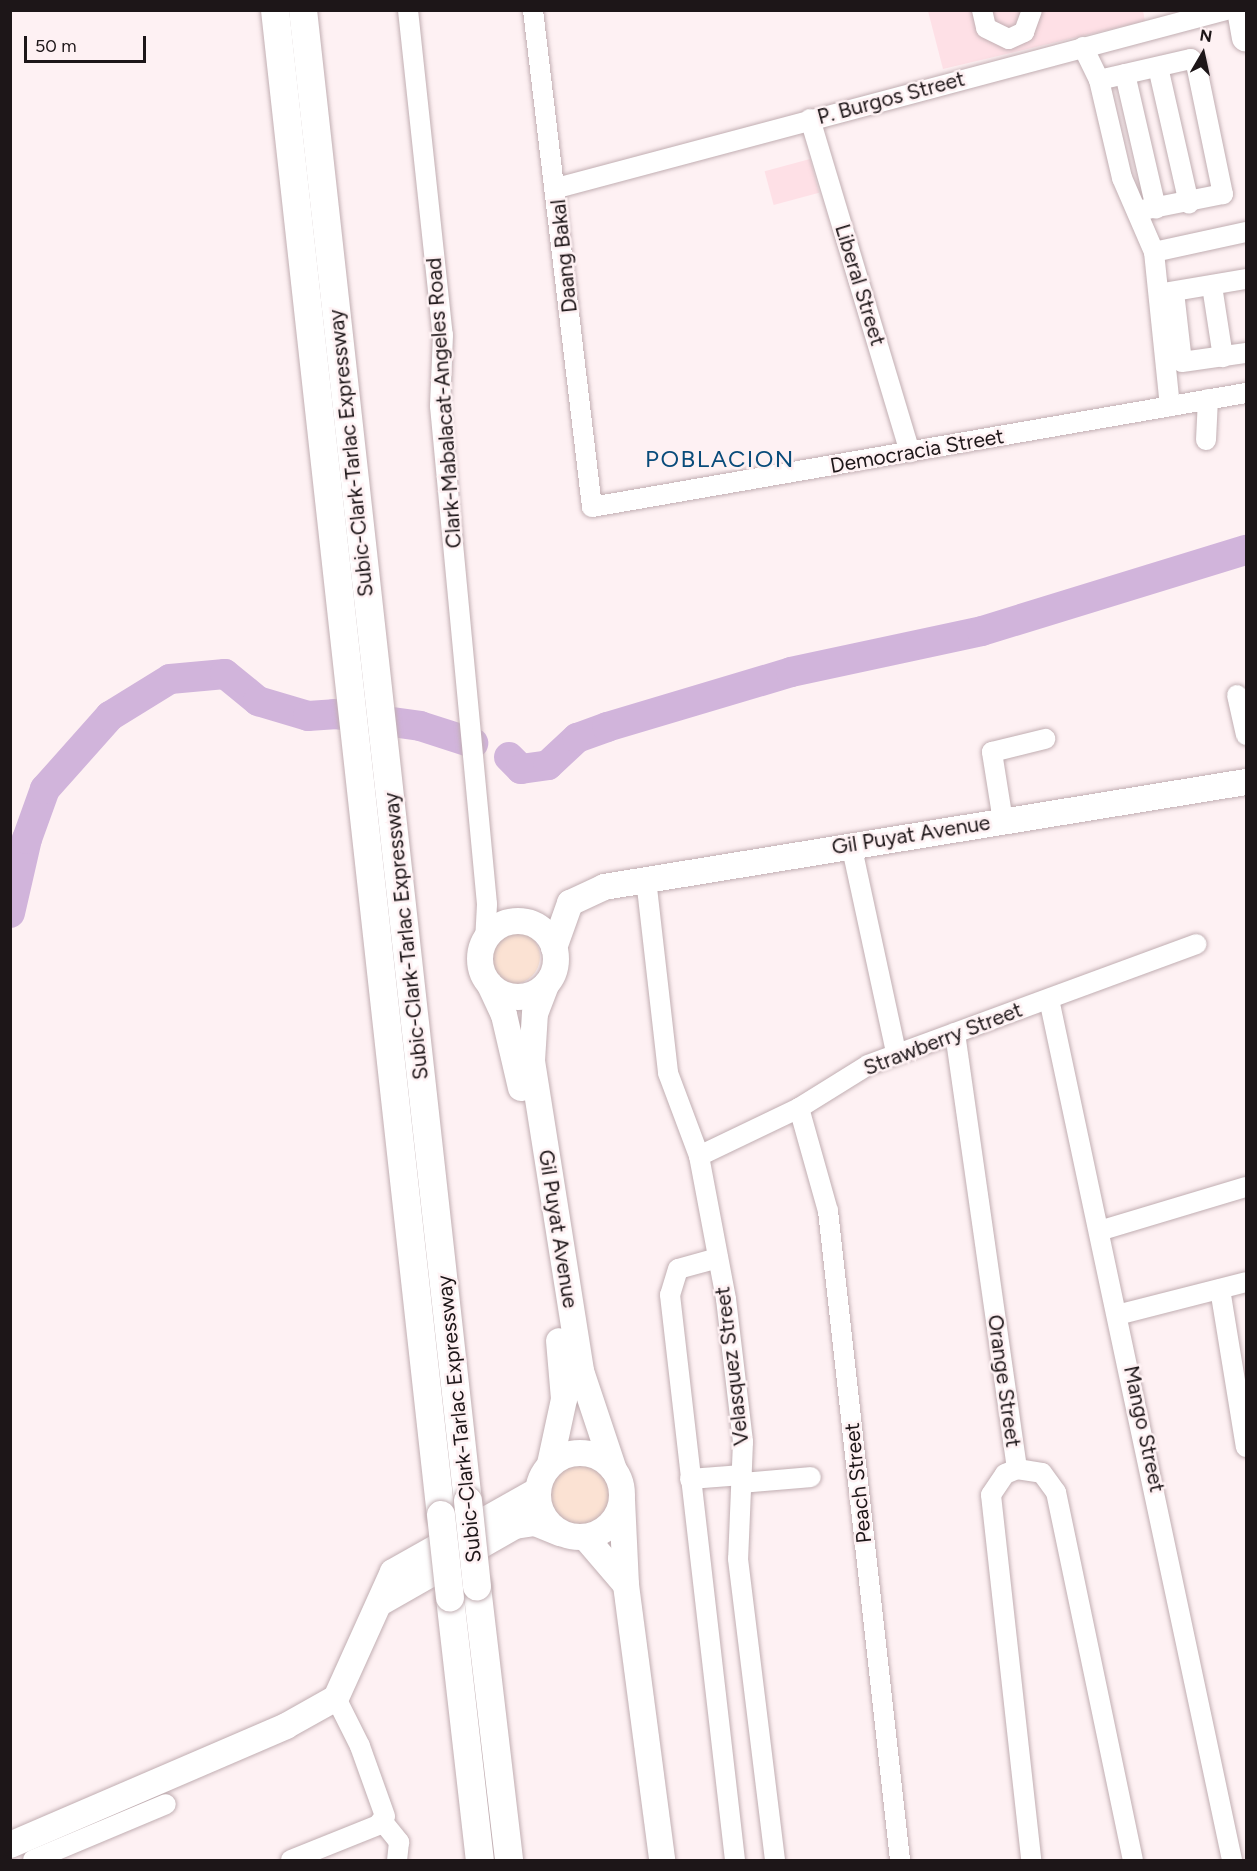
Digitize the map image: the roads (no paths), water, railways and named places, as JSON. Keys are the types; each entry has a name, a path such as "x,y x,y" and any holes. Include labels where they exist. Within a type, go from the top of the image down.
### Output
{"highway":[{"name":"Subic-Clark-Tarlac Expressway","path":"275,10 358,641 406,934 509,1860"},
{"name":"Subic-Clark-Tarlac Expressway","path":"303,10 358,641 378,938 480,1860"},
{"path":"1241,10 1246,38"}],"main road":[{"name":"Gil Puyat Avenue","path":"499,929 578,898 646,879 851,844 1246,782"},
{"path":"554,948 534,925 499,929 480,963 490,985 518,997 546,985 556,964 554,948 560,921 578,898"},
{"name":"Gil Puyat Avenue","path":"490,985 515,1056 563,1372 564,1399 550,1464"},
{"name":"Gil Puyat Avenue","path":"546,985 535,1013 532,1061 581,1371 614,1470"},
{"path":"626,1585 573,1535 540,1511 537,1491 550,1464 578,1453 598,1457 614,1470 622,1500 626,1585 662,1860"},
{"path":"10,1845 286,1726 336,1698 393,1572 537,1491"},
{"path":"380,1603 515,1526 535,1524 573,1535 610,1525 622,1500"}],"street":[{"name":"Clark-Mabalacat-Angeles Road","path":"408,10 443,335 440,406 487,897 499,929"},
{"name":"Daang Bakal","path":"533,10 557,188 589,502"},
{"path":"982,10 993,34 1017,37 1029,26 1032,10"},
{"name":"P. Burgos Street","path":"557,188 1226,10"},
{"path":"1017,37 1019,64"},
{"path":"1083,47 1099,80 1122,178 1147,209"},
{"path":"1099,80 1191,59 1198,71 1223,194 1189,204 1147,209"},
{"path":"1158,67 1189,204"},
{"path":"1125,74 1155,252 1167,293 1182,362 1246,353"},
{"name":"Liberal Street","path":"810,119 910,452"},
{"path":"1155,252 1246,232 1246,237"},
{"path":"1167,293 1246,279"},
{"path":"1212,286 1223,357"},
{"path":"1167,293 1170,406"},
{"name":"Democracia Street","path":"589,502 598,508 1246,393"},
{"path":"1206,440 1208,399"},
{"path":"1237,695 1246,735"},
{"path":"1003,821 992,752 1045,739"},
{"path":"851,844 896,1053"},
{"name":"Velasquez Street","path":"646,879 668,1073 699,1156 718,1258 743,1442 738,1559 775,1860"},
{"name":"Strawberry Street","path":"699,1156 799,1108 896,1053 1196,945"},
{"name":"Mango Street","path":"1049,999 1232,1860"},
{"name":"Orange Street","path":"955,1033 969,1162 1017,1469 1005,1474 991,1495 1031,1860"},
{"name":"Peach Street","path":"799,1108 828,1211 900,1860"},
{"path":"1099,1231 1246,1187"},
{"path":"718,1258 678,1269 670,1282 690,1479 735,1860"},
{"path":"1117,1315 1246,1282"},
{"path":"1220,1289 1246,1447"},
{"path":"1017,1469 1042,1473 1056,1492 1133,1860"},
{"path":"690,1479 811,1477"},
{"path":"336,1698 372,1775 383,1822 399,1842 397,1860"},
{"path":"33,1860 166,1804"},
{"path":"291,1860 383,1822"}],"waterway":[{"path":"509,757 521,769 548,765 577,738 607,727 791,672 982,631 1246,550"},
{"path":"10,913 27,839 45,789 110,716 170,679 225,674 258,701 308,716 334,714 420,726 473,743"}],"district":[{"name":"POBLACION","path":"720,459"}]}
